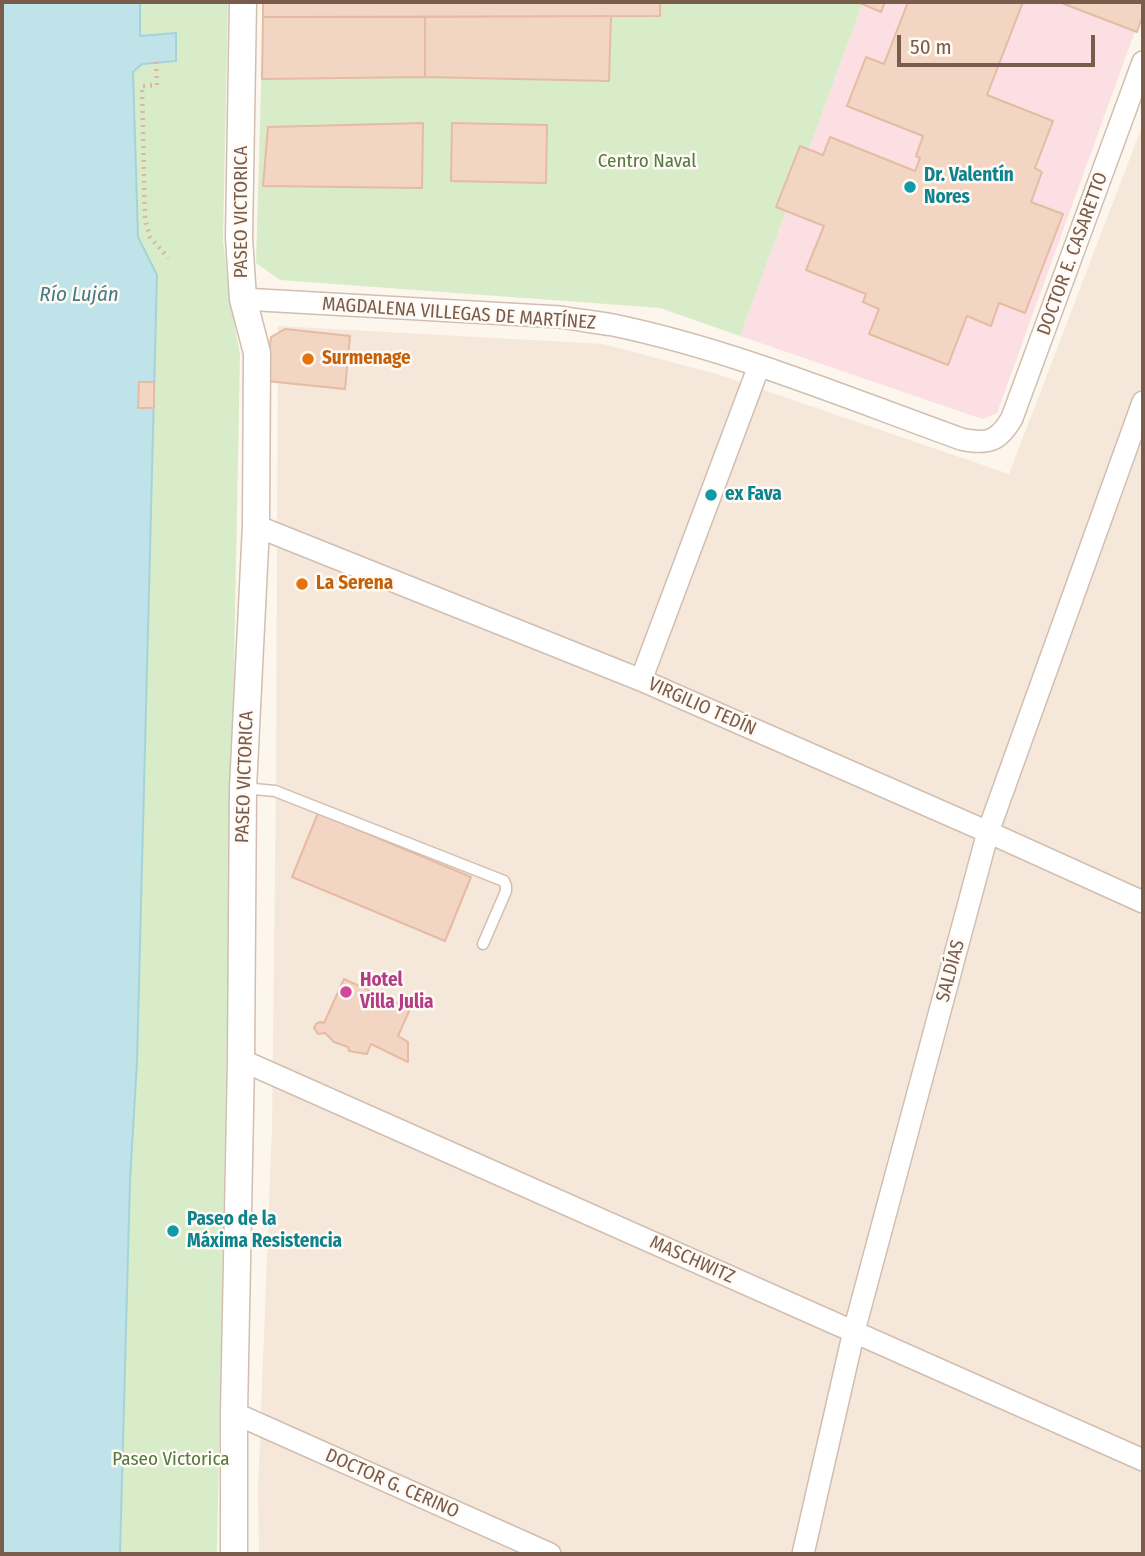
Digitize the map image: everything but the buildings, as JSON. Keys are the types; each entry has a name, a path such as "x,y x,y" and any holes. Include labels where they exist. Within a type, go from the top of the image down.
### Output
{"street":[{"name":"PASEO VICTORICA","path":"234,1554 243,788 256,526 257,353 243,299 239,238 243,2"},
{"name":"DOCTOR E. CASARETTO","path":"992,440 1005,431 1012,418 1143,62"},
{"name":"MAGDALENA VILLEGAS DE MARTÍNEZ","path":"243,299 560,317 612,325 759,366 961,439 978,443 992,440"},
{"path":"641,680 759,366"},
{"name":"SALDÍAS","path":"803,1554 854,1331 988,832 1143,402"},
{"name":"VIRGILIO TEDÍN","path":"256,526 641,680 1143,902"},
{"name":"MASCHWITZ","path":"241,1060 1143,1460"},
{"name":"DOCTOR G. CERINO","path":"234,1413 550,1554"}],"lane":[{"path":"243,788 275,791 504,881 506,891 483,944"}],"path":[{"path":"156,62 157,85 142,86 145,220 150,237 168,258"}],"shaded area":[{"path":"863,2 1143,2 1143,9 997,413 982,419 740,336"},
{"path":"1143,124 1143,1554 259,1554 258,1490 272,1127 278,326 603,344 717,374 1009,474"}],"green space":[{"name":"Paseo Victorica","path":"140,2 228,2 223,239 240,355 217,1554 120,1554 130,1181 137,1062 157,276 138,237 133,72 141,64 176,61 175,33 140,36"},
{"name":"Centro Naval","path":"660,2 863,2 740,336 660,308 280,280 256,263 263,17 660,16"}],"water":[{"name":"Río Luján","path":"2,2 140,2 140,36 176,33 176,61 142,64 133,72 138,237 157,275 137,1062 130,1181 120,1554 2,1554"}],"place":[{"name":"Dr. Valentín Nores","path":"910,187"},
{"name":"Surmenage","path":"308,359"},
{"name":"ex Fava","path":"711,495"},
{"name":"La Serena","path":"302,584"},
{"name":"Hotel Villa Julia","path":"346,992"},
{"name":"Paseo de la Máxima Resistencia","path":"173,1231"}]}
